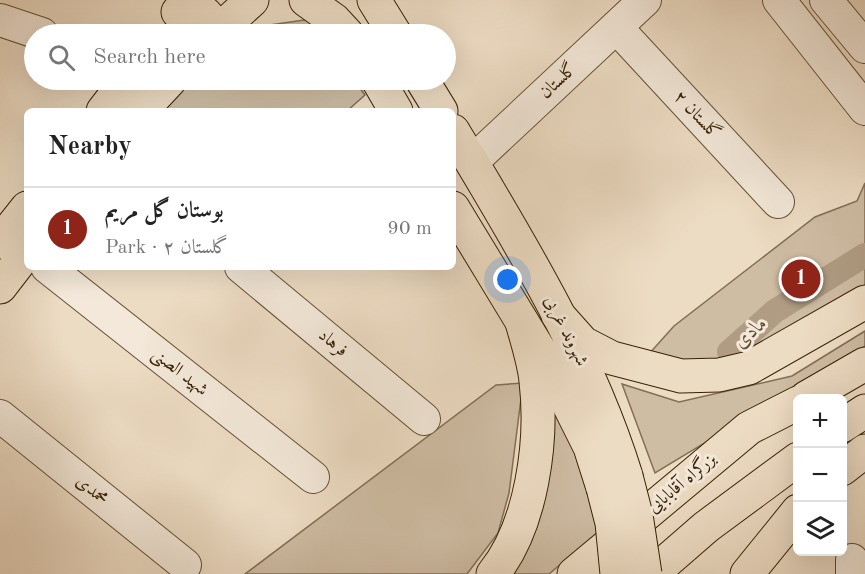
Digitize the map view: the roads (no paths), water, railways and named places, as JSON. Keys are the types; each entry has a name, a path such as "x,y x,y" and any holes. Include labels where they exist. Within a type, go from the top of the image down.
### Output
{"main road":[{"path":"226,24 252,0"},
{"path":"374,0 388,24"},
{"path":"314,3 338,24"},
{"path":"175,15 187,8 196,8 204,12 211,24"},
{"path":"105,108 119,90"},
{"path":"144,108 161,90"},
{"path":"384,90 394,108"},
{"path":"428,90 439,108"},
{"name":"شهروند غربی","path":"456,136 558,315 597,394 613,435 614,482"},
{"name":"شهروند غربی","path":"456,212 552,371 590,447 614,482"},
{"path":"0,287 7,243 24,213"},
{"path":"558,315 583,343 612,358 681,376 719,375 749,368 865,302"},
{"path":"493,574 508,549 529,498 539,426 536,379 522,322"},
{"path":"814,394 865,363"},
{"name":"بزرگراه آقابابایی","path":"574,574 749,428 793,406"},
{"path":"847,423 865,411"},
{"path":"847,466 865,451"},
{"path":"652,574 706,527 793,463"},
{"path":"614,482 612,523 617,574"},
{"path":"614,482 636,515 645,574"},
{"path":"747,574 793,517"}],"street":[{"name":"گلستان","path":"472,162 645,0"},
{"path":"779,0 865,109"},
{"path":"826,0 865,47"},
{"path":"0,20 24,28"},
{"name":"گلستان ۲","path":"616,27 778,202"},
{"name":"شهید الصنی","path":"51,270 313,477"},
{"name":"فرهاد","path":"245,270 424,419"},
{"name":"محمدی","path":"0,416 185,565"}],"waterway":[{"name":"مادی","path":"729,352 775,311 865,255"}],"place":[{"name":"بوستان گل مریم","path":"801,279"}]}
